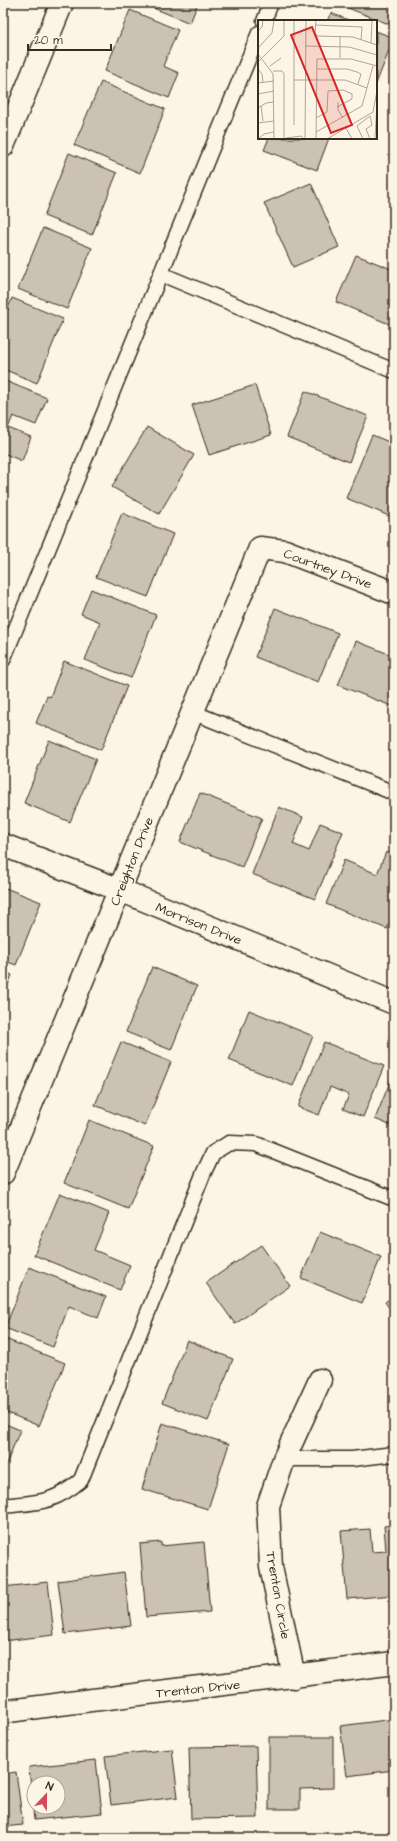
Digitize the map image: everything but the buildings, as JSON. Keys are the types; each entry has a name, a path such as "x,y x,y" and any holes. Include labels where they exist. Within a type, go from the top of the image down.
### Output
{"street":[{"path":"3,146 62,3"},
{"name":"Courtney Drive","path":"260,548 285,551 394,593"},
{"name":"Creighton Drive","path":"3,1173 260,548"},
{"name":"Morrison Drive","path":"3,845 120,890 394,1003"},
{"name":"Trenton Circle","path":"294,1677 272,1567 268,1506 284,1459 320,1380"},
{"name":"Trenton Drive","path":"3,1712 77,1701 294,1677 394,1663"}],"lane":[{"path":"264,20 271,3"},
{"path":"3,660 258,35"},
{"path":"161,274 394,371"},
{"path":"192,712 394,793"},
{"path":"3,1506 49,1501 68,1491 81,1480 213,1153 229,1143 256,1144 394,1199"},
{"path":"284,1459 352,1459 394,1454"}]}
